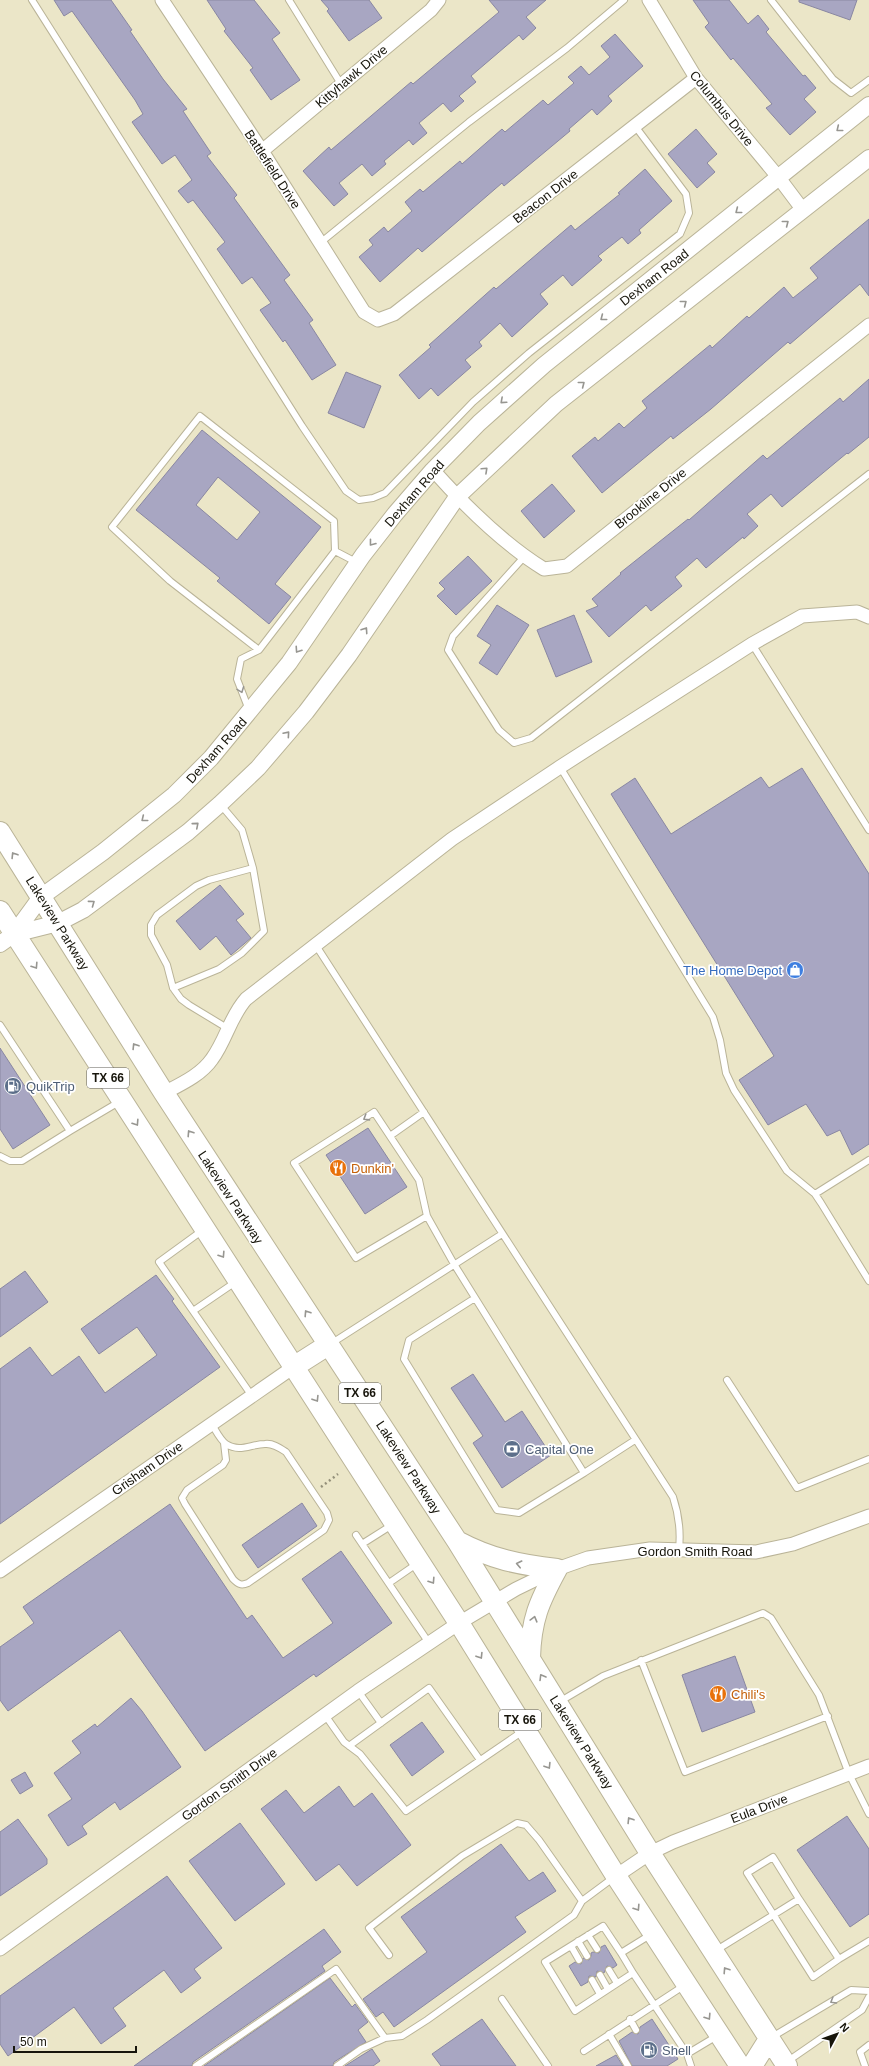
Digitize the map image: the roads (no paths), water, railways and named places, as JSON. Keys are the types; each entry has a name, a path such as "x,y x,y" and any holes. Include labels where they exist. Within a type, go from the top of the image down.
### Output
{"main road":[{"name":"Lakeview Parkway","path":"0,832 164,1093 496,1601 650,1853 769,2038 783,2065"},
{"name":"TX 66","path":"0,911 7,939 122,1100 459,1622 616,1876 740,2066"},
{"path":"295,1366 328,1345"},
{"path":"457,1541 479,1553 497,1559 526,1566 557,1569 541,1597 534,1618 531,1632 530,1658"},
{"path":"752,2066 769,2038"}],"street":[{"name":"Battlefield Drive","path":"162,0 262,150 364,312 378,320 394,314"},
{"name":"Columbus Drive","path":"649,0 696,78 779,178 803,210"},
{"name":"Kittyhawk Drive","path":"262,150 342,84 431,3"},
{"name":"Beacon Drive","path":"394,314 696,78"},
{"name":"Dexham Road","path":"7,939 40,896 103,852 174,795 211,758 250,713 289,663 358,562 395,514 433,470 479,423 544,365 869,105"},
{"path":"7,939 58,923 83,910 188,832 220,804 258,768 306,712 349,655 457,497 556,404 869,158"},
{"name":"Brookline Drive","path":"433,470 457,497 524,557 544,569 567,566 869,324"},
{"path":"164,1093 196,1075 212,1060 238,1008 246,999 452,839 560,767 752,644 802,616 857,612 869,617"},
{"name":"Grisham Drive","path":"0,1571 295,1366"},
{"name":"Gordon Smith Road","path":"459,1622 557,1569 588,1558 650,1549 756,1552 793,1544 869,1516"},
{"name":"Gordon Smith Drive","path":"0,1949 358,1691 459,1622"},
{"name":"Eula Drive","path":"616,1876 650,1853 673,1842 869,1766"}],"lane":[{"path":"32,0 302,426 346,491 359,500 372,498 384,493 473,402 523,358 680,234 689,214 686,194 635,126"},
{"path":"289,0 342,84"},
{"path":"320,243 469,122 567,48 624,0"},
{"path":"771,0 833,79 851,92 869,80"},
{"path":"250,713 237,679 241,659 259,650 335,551 334,522 200,416 112,527 170,581 259,650"},
{"path":"524,557 453,636 448,650 499,730 514,743 531,738 869,474"},
{"path":"335,551 358,562"},
{"path":"752,644 869,830"},
{"path":"560,767 713,1017 720,1040 726,1074 734,1090 787,1171 815,1194 869,1281"},
{"path":"173,988 219,969 242,953 264,931 253,868 242,830 220,804"},
{"path":"227,1028 181,999 173,988 167,965 151,935 151,925 157,915 196,886 209,880 253,868"},
{"path":"315,944 673,1497 681,1534 679,1549"},
{"path":"0,1025 70,1131"},
{"path":"0,1156 10,1161 22,1161 122,1100"},
{"path":"427,1216 356,1258 294,1163 374,1112 419,1180 427,1216 454,1264 584,1473"},
{"path":"390,1136 424,1112"},
{"path":"815,1194 869,1160"},
{"path":"204,1229 160,1262 252,1396"},
{"path":"328,1345 502,1234"},
{"path":"193,1311 238,1280"},
{"path":"475,1298 409,1340 404,1359 498,1510 519,1513 636,1440"},
{"path":"727,1380 797,1488 869,1459"},
{"path":"211,1423 224,1443 226,1460 223,1465 187,1490 182,1498 238,1583 243,1585 248,1583 327,1525 327,1514 286,1452 276,1445 266,1444 244,1449 234,1448 224,1443"},
{"path":"362,1544 395,1523"},
{"path":"356,1535 429,1642"},
{"path":"389,1583 420,1562"},
{"path":"558,1703 603,1676 762,1613 771,1618 819,1694 849,1774 869,1814"},
{"path":"641,1660 685,1772 828,1716"},
{"path":"349,1746 429,1688 480,1760"},
{"path":"358,1691 382,1723"},
{"path":"326,1715 344,1742 360,1754 406,1811 526,1729"},
{"path":"389,1955 369,1928 462,1856 517,1823 526,1825 539,1840 582,1901"},
{"path":"839,1959 772,1857 748,1873 813,1977 869,1941"},
{"path":"337,2066 361,2049 385,2038 402,2036 427,2020 574,1915 582,1901 616,1876"},
{"path":"714,1951 799,1899"},
{"path":"633,1973 575,2011 545,1962 602,1926 687,2054 691,2066"},
{"path":"621,1953 653,1933"},
{"path":"588,1934 597,1949"},
{"path":"578,1941 587,1956"},
{"path":"571,1946 579,1960"},
{"path":"196,2066 336,1969 385,2038"},
{"path":"609,1970 617,1983"},
{"path":"600,1975 608,1989"},
{"path":"592,1980 600,1994"},
{"path":"584,2050 686,1984"},
{"path":"769,2038 851,1990 869,1991"},
{"path":"783,2065 862,2010 869,1997"},
{"path":"502,1999 548,2066"},
{"path":"630,2020 636,2030"},
{"path":"609,2034 628,2066"},
{"path":"687,2054 719,2034"},
{"path":"865,2066 860,2052 869,2045"}],"place":[{"name":"The Home Depot","path":"795,970"},
{"name":"QuikTrip","path":"13,1086"},
{"name":"Dunkin'","path":"338,1168"},
{"name":"Capital One","path":"512,1449"},
{"name":"Chili's","path":"718,1694"},
{"name":"Shell","path":"649,2050"}]}
